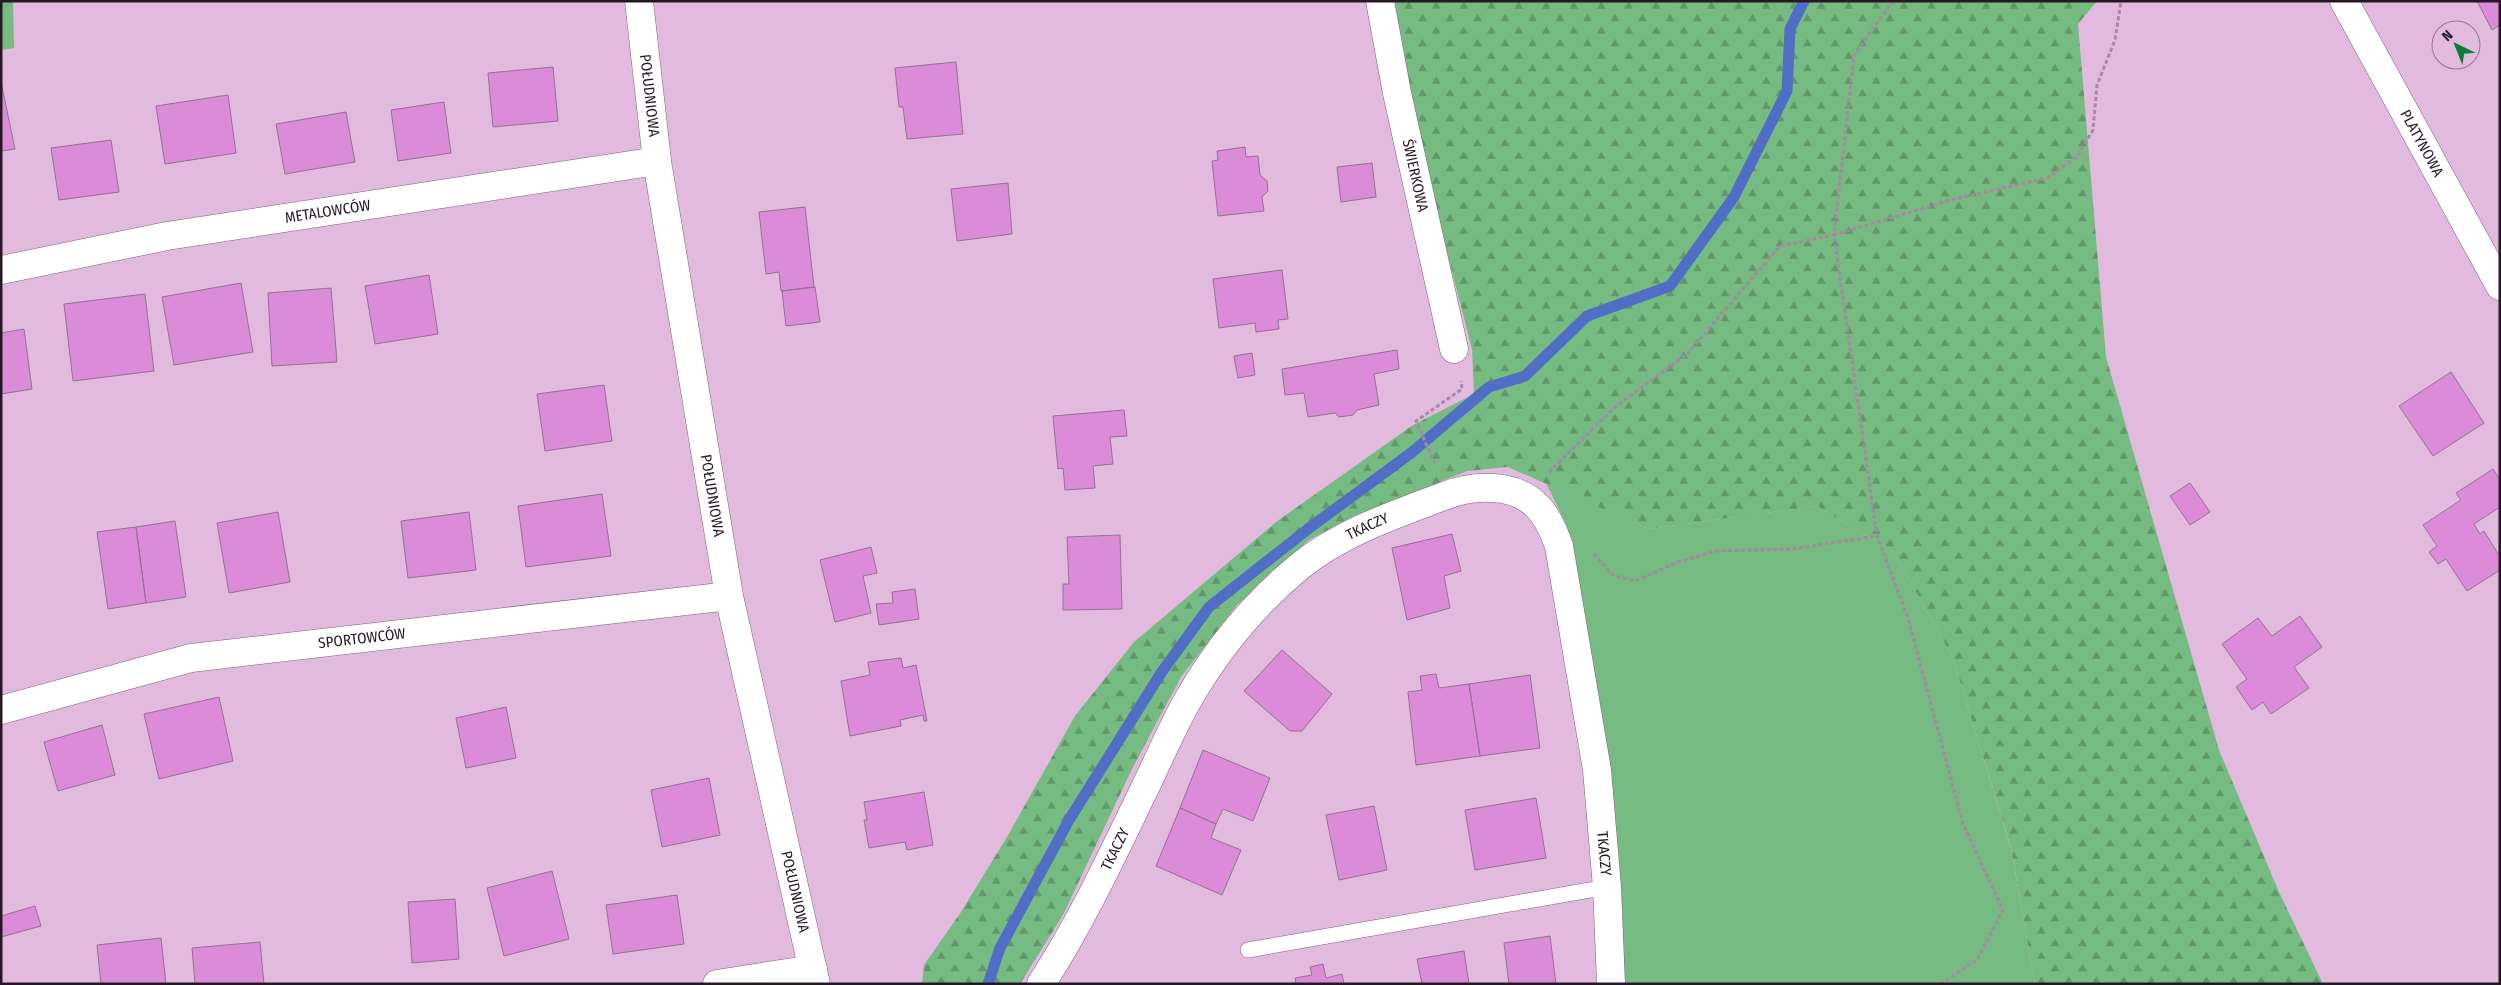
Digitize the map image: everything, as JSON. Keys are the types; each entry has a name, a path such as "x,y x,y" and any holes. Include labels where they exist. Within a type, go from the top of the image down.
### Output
{"street":[{"name":"POŁUDNIOWA","path":"639,1 657,161 729,596 814,976"},
{"name":"ŚWIERKOWA","path":"1380,1 1396,93 1454,349"},
{"name":"PLATYNOWA","path":"2344,1 2500,286"},
{"name":"METALOWCÓW","path":"1,270 167,236 657,161"},
{"name":"TKACZY","path":"1041,984 1106,870 1188,699 1244,619 1301,565 1365,526 1455,492 1478,487 1525,495 1539,507 1551,525 1559,546 1598,770 1607,887 1610,984"},
{"name":"SPORTOWCÓW","path":"1,710 191,658 729,596"},
{"path":"717,984 814,976"}],"lane":[{"name":"TKACZY","path":"1248,950 1607,887"}],"path":[{"path":"1893,1 1854,55 1834,235 1877,536 1908,618 1963,824 2003,910 1978,960 1940,984"},
{"path":"1525,495 1616,407 1687,354 1780,246 1834,235 1947,201 2047,178 2077,157 2093,130 2097,85 2115,40 2121,1"},
{"path":"1430,449 1416,421 1462,389 1454,349"},
{"path":"1551,525 1583,541 1613,575 1635,581 1678,562 1716,551 1792,549 1877,536"}],"green space":[{"path":"1,1 13,1 14,48 1,50"},
{"path":"1394,1 2097,1 2078,24 2106,357 2219,750 2279,892 2323,984 2035,984 2011,848 1953,658 1893,551 1817,506 1649,529 1508,467 1467,471 1349,519 1309,540 1237,605 1181,677 1132,769 1063,915 1020,984 922,984 924,965 961,912 1007,837 1075,716 1134,642 1276,522 1413,425 1474,394 1472,349 1425,166"},
{"path":"1546,483 1649,529 1817,506 1893,551 1953,658 2011,849 2035,984 1625,984 1619,878 1578,575 1567,526"}],"building":[{"path":"2477,1 2500,1 2500,25 2492,30"},
{"path":"956,62 963,134 907,139 903,107 899,107 895,68"},
{"path":"553,67 558,121 493,127 488,73"},
{"path":"1,82 15,149 1,151"},
{"path":"228,95 236,153 165,164 156,106"},
{"path":"444,102 451,153 398,161 391,110"},
{"path":"346,112 355,162 285,174 276,124"},
{"path":"111,140 119,192 59,200 51,148"},
{"path":"1245,147 1246,157 1258,156 1260,175 1267,181 1268,191 1262,197 1264,211 1218,216 1212,161 1218,160 1217,151"},
{"path":"1372,163 1376,197 1341,202 1337,167"},
{"path":"1008,183 1012,234 957,241 951,189"},
{"path":"805,207 814,287 781,291 779,272 766,274 759,212"},
{"path":"1282,270 1288,319 1278,320 1279,329 1256,332 1255,323 1219,328 1213,279"},
{"path":"429,275 438,334 375,344 365,286"},
{"path":"241,283 253,352 174,365 162,297"},
{"path":"815,287 820,322 786,326 782,291"},
{"path":"331,288 337,362 272,366 268,293"},
{"path":"145,294 154,371 73,381 64,304"},
{"path":"24,329 32,389 1,394 1,333"},
{"path":"1397,350 1399,369 1374,374 1379,405 1357,410 1353,415 1339,417 1335,413 1308,417 1304,393 1285,395 1282,369"},
{"path":"1252,353 1255,375 1238,378 1234,356"},
{"path":"2451,372 2484,423 2433,456 2399,406"},
{"path":"604,385 612,441 545,451 537,394"},
{"path":"1124,410 1127,436 1110,437 1113,464 1093,466 1095,488 1065,490 1063,468 1058,469 1053,416"},
{"path":"2493,469 2500,480 2500,507 2474,524 2480,534 2484,531 2500,557 2500,570 2467,591 2446,559 2438,564 2429,552 2437,546 2423,525 2461,500 2456,493"},
{"path":"2190,483 2210,512 2190,525 2170,496"},
{"path":"602,494 611,556 526,567 518,506"},
{"path":"278,512 290,582 229,593 217,523"},
{"path":"469,512 476,570 408,578 401,521"},
{"path":"175,521 186,597 146,603 136,527"},
{"path":"136,527 146,603 108,609 97,532"},
{"path":"1452,534 1461,571 1444,576 1450,608 1407,620 1392,548"},
{"path":"1120,535 1122,609 1063,610 1063,584 1069,584 1067,537"},
{"path":"871,547 877,573 863,576 871,613 835,622 820,560"},
{"path":"915,589 919,619 879,625 876,604 893,603 892,592"},
{"path":"2300,616 2322,647 2294,667 2309,688 2271,714 2263,702 2252,710 2236,687 2247,679 2222,644 2258,618 2272,636"},
{"path":"1282,650 1332,694 1302,731 1290,731 1244,691"},
{"path":"901,658 903,668 916,665 927,721 924,721 923,715 900,720 901,726 850,736 841,681 870,675 868,662"},
{"path":"1436,674 1439,688 1469,684 1480,756 1416,765 1408,692 1422,690 1420,676"},
{"path":"1530,675 1540,748 1480,756 1469,684"},
{"path":"219,697 233,761 159,779 144,714"},
{"path":"506,707 516,758 466,768 456,718"},
{"path":"102,725 115,775 58,791 44,742"},
{"path":"1203,750 1270,778 1253,821 1223,809 1216,824 1180,808"},
{"path":"709,778 720,835 662,847 651,790"},
{"path":"924,792 933,845 907,850 905,842 869,848 864,820 867,820 864,802"},
{"path":"1536,798 1546,858 1475,870 1465,810"},
{"path":"1374,806 1387,870 1339,880 1326,815"},
{"path":"1180,808 1216,824 1211,838 1241,850 1222,895 1156,866"},
{"path":"552,871 569,939 504,956 487,888"},
{"path":"677,895 684,944 613,954 606,905"},
{"path":"455,899 459,959 412,963 408,902"},
{"path":"35,906 41,926 1,937 1,916"},
{"path":"1550,936 1556,984 1509,984 1504,943"},
{"path":"161,938 166,984 101,984 97,945"},
{"path":"260,942 264,984 195,984 192,948"},
{"path":"1464,951 1469,984 1422,984 1417,959"},
{"path":"1323,964 1326,978 1342,974 1344,984 1289,984 1296,983 1295,978 1312,975 1310,967"}],"waterway":[{"path":"988,984 1000,948 1069,820 1161,673 1209,607 1308,529 1411,453 1489,387 1525,376 1587,316 1670,286 1734,197 1787,91 1790,29 1804,1"}]}
